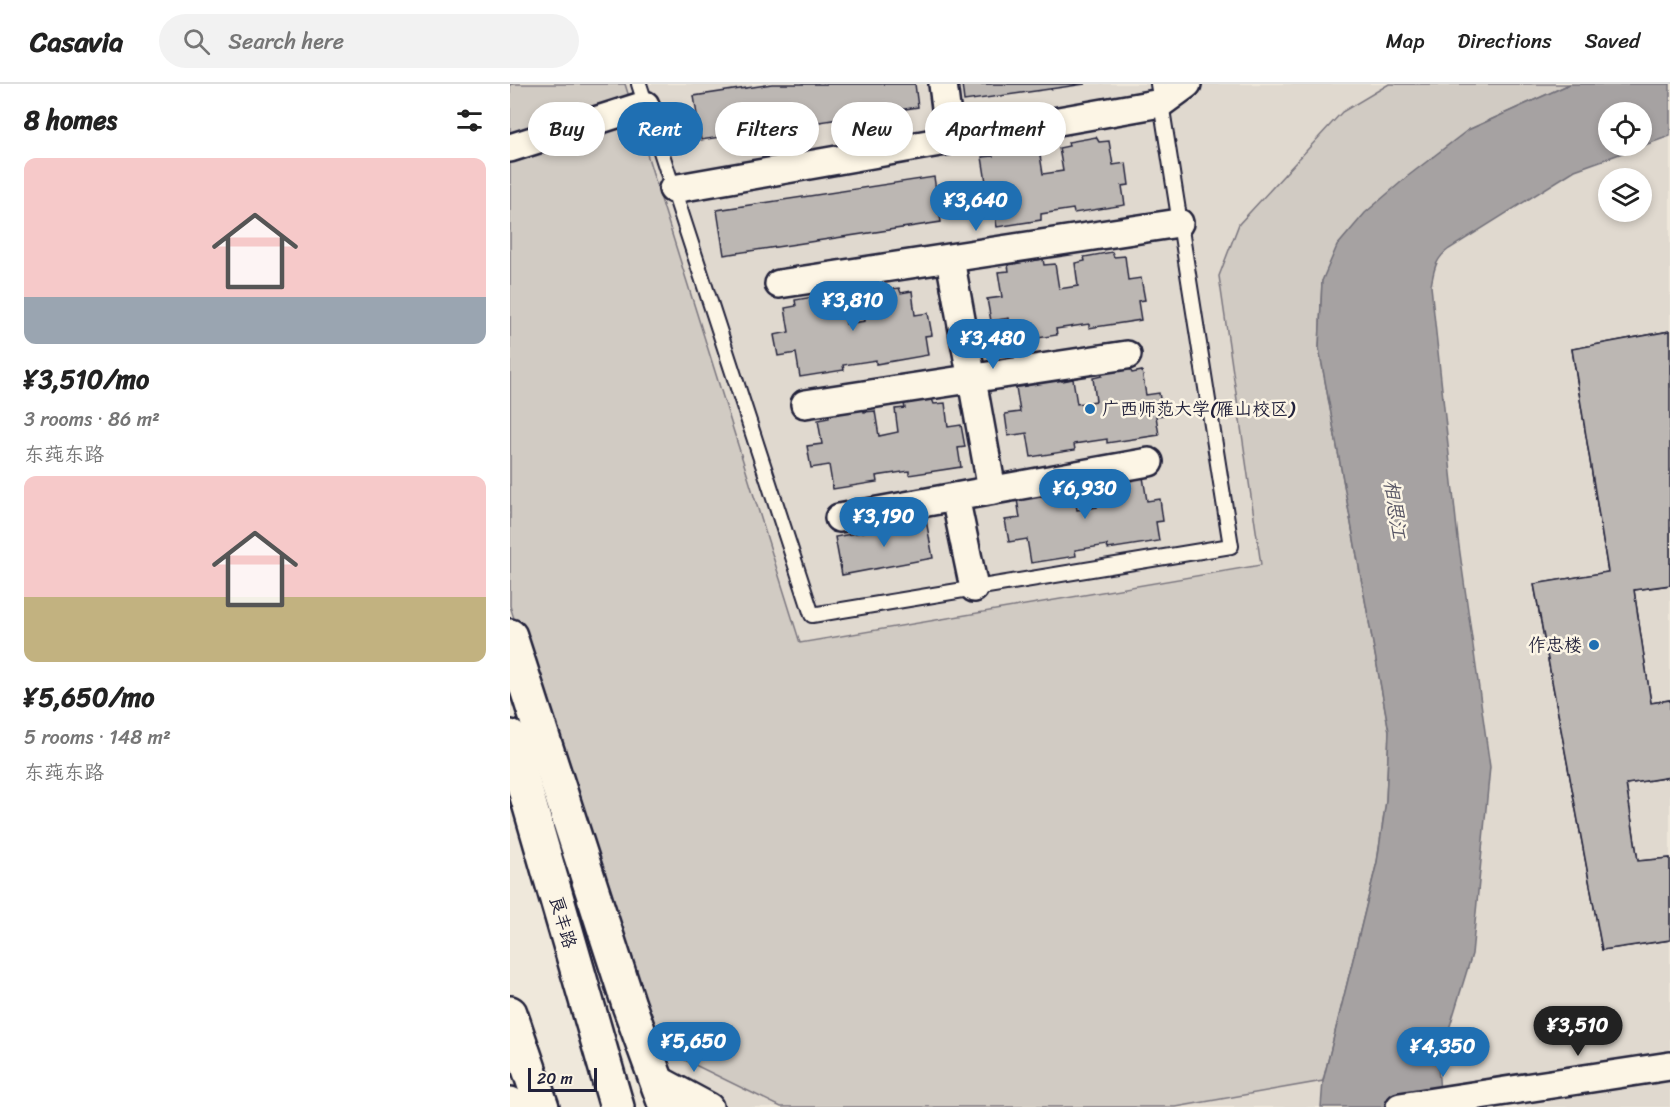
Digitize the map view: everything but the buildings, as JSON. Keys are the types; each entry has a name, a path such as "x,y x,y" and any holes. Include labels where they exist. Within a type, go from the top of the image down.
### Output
{"main road":[{"path":"510,636 629,1005 661,1093"},
{"name":"良丰路","path":"510,737 617,1107"},
{"path":"510,1013 542,1107"}],"street":[{"path":"943,84 945,102"},
{"path":"1066,115 1160,94 1188,84"},
{"path":"510,148 642,94"},
{"path":"673,189 925,144"},
{"path":"779,284 1179,224"},
{"path":"950,258 992,490"},
{"path":"805,404 1127,355"},
{"path":"839,518 1149,462"},
{"path":"955,496 974,588"},
{"path":"1400,1107 1670,1066"},
{"path":"661,1093 709,1107"}],"lane":[{"path":"642,94 812,615 1231,546 1160,94"}],"shaded area":[{"name":"广西师范大学(雁山校区)","path":"510,84 1670,84 1670,1107 668,1107 510,606"},
{"path":"510,84 625,84 631,102 617,102 617,156 648,156 800,643 1261,565 1219,276 1239,224 1342,112 1389,84 1570,84 1468,130 1322,281 1319,348 1389,731 1386,801 1377,862 1323,1081 1176,1107 781,1107 646,1041 510,606"}],"water":[{"name":"相思江","path":"1570,84 1670,84 1670,136 1652,142 1652,102 1598,102 1598,156 1614,156 1575,170 1449,249 1436,265 1431,286 1458,539 1490,767 1472,954 1438,1065 1441,1107 1321,1107 1323,1081 1377,862 1386,801 1389,731 1319,348 1322,281 1337,246 1365,213 1408,176 1468,130"}],"place":[{"name":"广西师范大学(雁山校区)","path":"1090,409"},
{"name":"作忠楼","path":"1594,645"}]}
